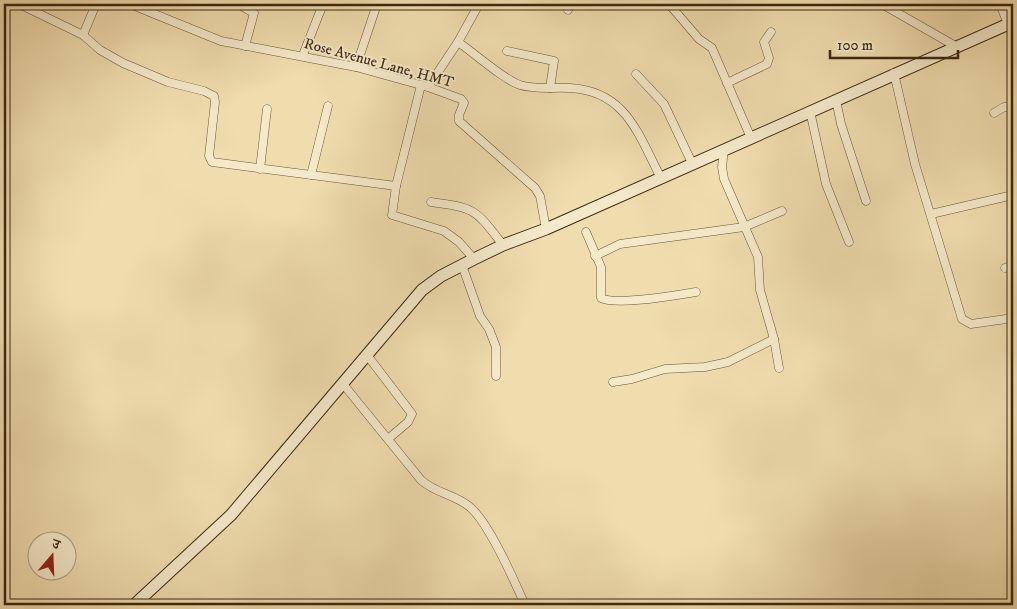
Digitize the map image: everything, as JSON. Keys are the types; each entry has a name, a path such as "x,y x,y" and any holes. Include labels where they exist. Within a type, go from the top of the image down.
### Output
{"street":[{"path":"20,4 83,35 105,53 123,63 168,82 211,94 215,102 210,161 396,186"},
{"path":"83,35 96,4"},
{"name":"Rose Avenue Lane, HMT","path":"130,4 212,38 356,67 424,86 463,101 458,115 459,121 535,188 540,196 546,229"},
{"path":"238,4 254,13 245,46"},
{"path":"303,55 323,4"},
{"path":"356,67 377,4"},
{"path":"474,259 459,242 444,231 393,216 392,212 396,186 424,86 458,42 479,4"},
{"path":"669,4 699,39 712,48 751,138"},
{"path":"885,4 957,47"},
{"path":"135,605 231,515 422,290 431,282 504,245 546,229 894,73 1011,24 1000,4"},
{"path":"1004,13 1008,4"},
{"path":"727,83 767,64 769,58 764,42 771,32"},
{"path":"458,42 513,82 525,86 588,90 604,96 620,106 631,120 661,178"},
{"path":"507,50 554,61 550,88"},
{"path":"894,73 908,138 962,319 971,324 1013,318"},
{"path":"636,74 664,104 692,163"},
{"path":"836,100 843,132 866,201"},
{"path":"311,175 328,106"},
{"path":"994,113 1004,107 1013,107"},
{"path":"260,169 267,109"},
{"path":"810,111 826,184 849,242"},
{"path":"724,150 722,167 724,180 758,257 763,303 774,339 779,368"},
{"path":"931,214 1013,195"},
{"path":"431,202 461,206 472,210 482,218 504,245"},
{"path":"595,256 620,244 744,227 782,211"},
{"path":"586,232 601,267 599,295 604,300 657,298 696,292"},
{"path":"462,265 480,316 489,329 496,347 496,376"},
{"path":"1005,268 1013,265"},
{"path":"613,382 632,379 665,369 705,367 728,362 774,339"},
{"path":"366,356 412,414 408,422 388,439"},
{"path":"343,384 429,488 462,501 476,514 490,536 525,605"}]}
